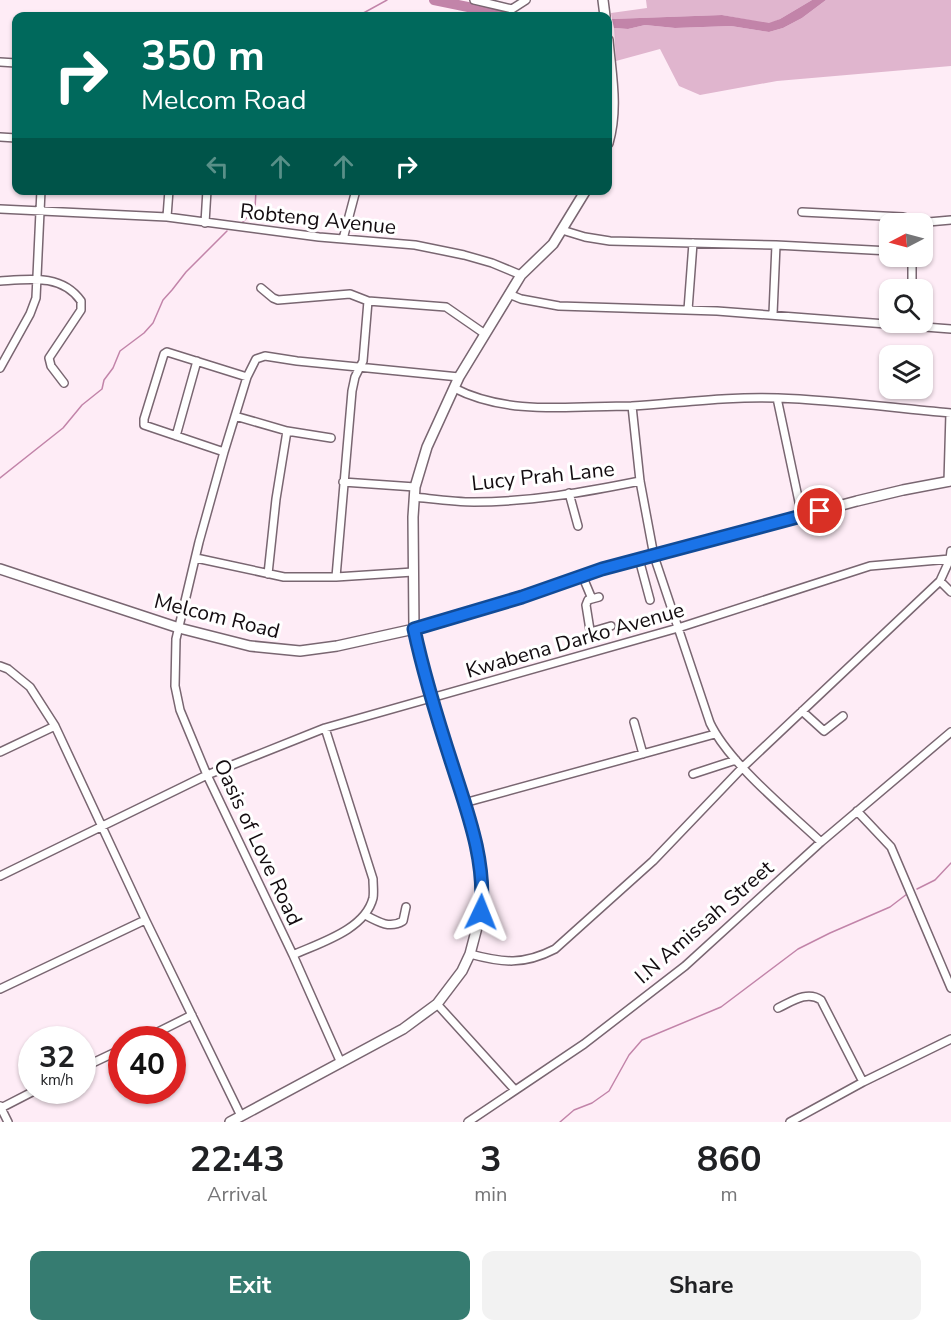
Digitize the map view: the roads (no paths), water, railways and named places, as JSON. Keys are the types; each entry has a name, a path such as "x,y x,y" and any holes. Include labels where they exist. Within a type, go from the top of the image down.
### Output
{"main road":[{"path":"612,108 612,125"},
{"path":"230,1122 403,1029 437,1004 462,971 470,954 481,912 483,885 478,850 431,698 414,629 414,492 427,447 459,376 521,275 553,244 583,195"},
{"name":"Melcom Road","path":"0,569 178,628 250,646 300,651 337,646 414,629 639,559 903,490 949,482"}],"street":[{"path":"474,0 512,9 526,0"},
{"path":"0,368 30,314 36,298 39,279 41,195"},
{"path":"167,217 169,195"},
{"path":"205,223 207,195"},
{"path":"343,239 355,195"},
{"name":"Robteng Avenue","path":"0,209 167,217 343,239 415,245 492,263 521,275"},
{"path":"802,212 879,216"},
{"path":"933,222 951,220"},
{"path":"562,230 610,241 776,245 879,250"},
{"path":"688,310 693,243"},
{"path":"773,314 776,245"},
{"path":"0,281 39,279 61,284 81,302 81,310 49,358 51,366 64,383"},
{"path":"261,288 278,300 350,294 368,301 446,307 485,334"},
{"path":"509,294 521,299 559,306 773,314 879,322"},
{"path":"336,577 352,391 364,353 368,301"},
{"path":"933,327 951,329"},
{"path":"224,452 146,427 144,419 164,354 167,352 247,377"},
{"name":"Oasis of Love Road","path":"341,1063 293,955 207,775 176,697 174,655 178,628 224,452 247,377 254,363 261,356 297,362 361,367"},
{"path":"176,436 197,361"},
{"path":"361,367 459,376"},
{"path":"454,388 483,400 513,407 632,406 725,399 777,398 836,401 951,413 949,482"},
{"path":"777,398 802,516"},
{"path":"632,406 640,481 654,556 715,734 736,760 820,842"},
{"path":"236,416 287,431 331,438"},
{"path":"268,574 276,499 287,431"},
{"name":"Lucy Prah Lane","path":"343,482 474,502 569,493 640,481"},
{"path":"569,493 578,526"},
{"path":"470,954 508,962 541,956 555,948 653,861 743,767 940,581 950,555"},
{"name":"Kwabena Darko Avenue","path":"0,876 207,775 326,728 678,628 870,566 950,555"},
{"path":"196,558 268,574 308,578 413,572"},
{"path":"639,559 650,600"},
{"path":"582,575 596,598 588,600 586,605 590,630 611,626"},
{"path":"940,581 951,592"},
{"path":"0,666 8,669 30,687 55,726 145,920 241,1116"},
{"path":"802,711 824,731 843,716"},
{"path":"634,722 642,754"},
{"path":"0,752 55,726"},
{"path":"293,955 354,926 365,915 373,898 373,879 326,728"},
{"name":"I.N Amissah Street","path":"468,1122 584,1044 685,966 820,842 951,732"},
{"path":"464,803 715,734"},
{"path":"693,774 736,760"},
{"path":"857,811 891,847 951,988"},
{"path":"365,915 384,925 400,924 403,921 406,907"},
{"path":"0,989 145,920"},
{"path":"778,1008 806,996 814,995 821,1000 863,1082"},
{"path":"437,1004 515,1090"},
{"path":"170,1026 192,1015"},
{"path":"790,1122 863,1082 951,1039"},
{"path":"8,1122 1,1107 18,1099"}],"waterway":[{"path":"365,12 387,0"},
{"path":"434,0 492,12"},
{"path":"242,223 255,209 256,195"},
{"path":"0,478 63,428 82,405 102,389 104,380 113,368 120,351 144,333 153,323 163,300 186,272 227,231"},
{"path":"917,889 935,880 951,863"},
{"path":"560,1122 574,1110 592,1103 609,1091 629,1055 642,1040 721,1007 798,949 890,907 907,894"}]}
